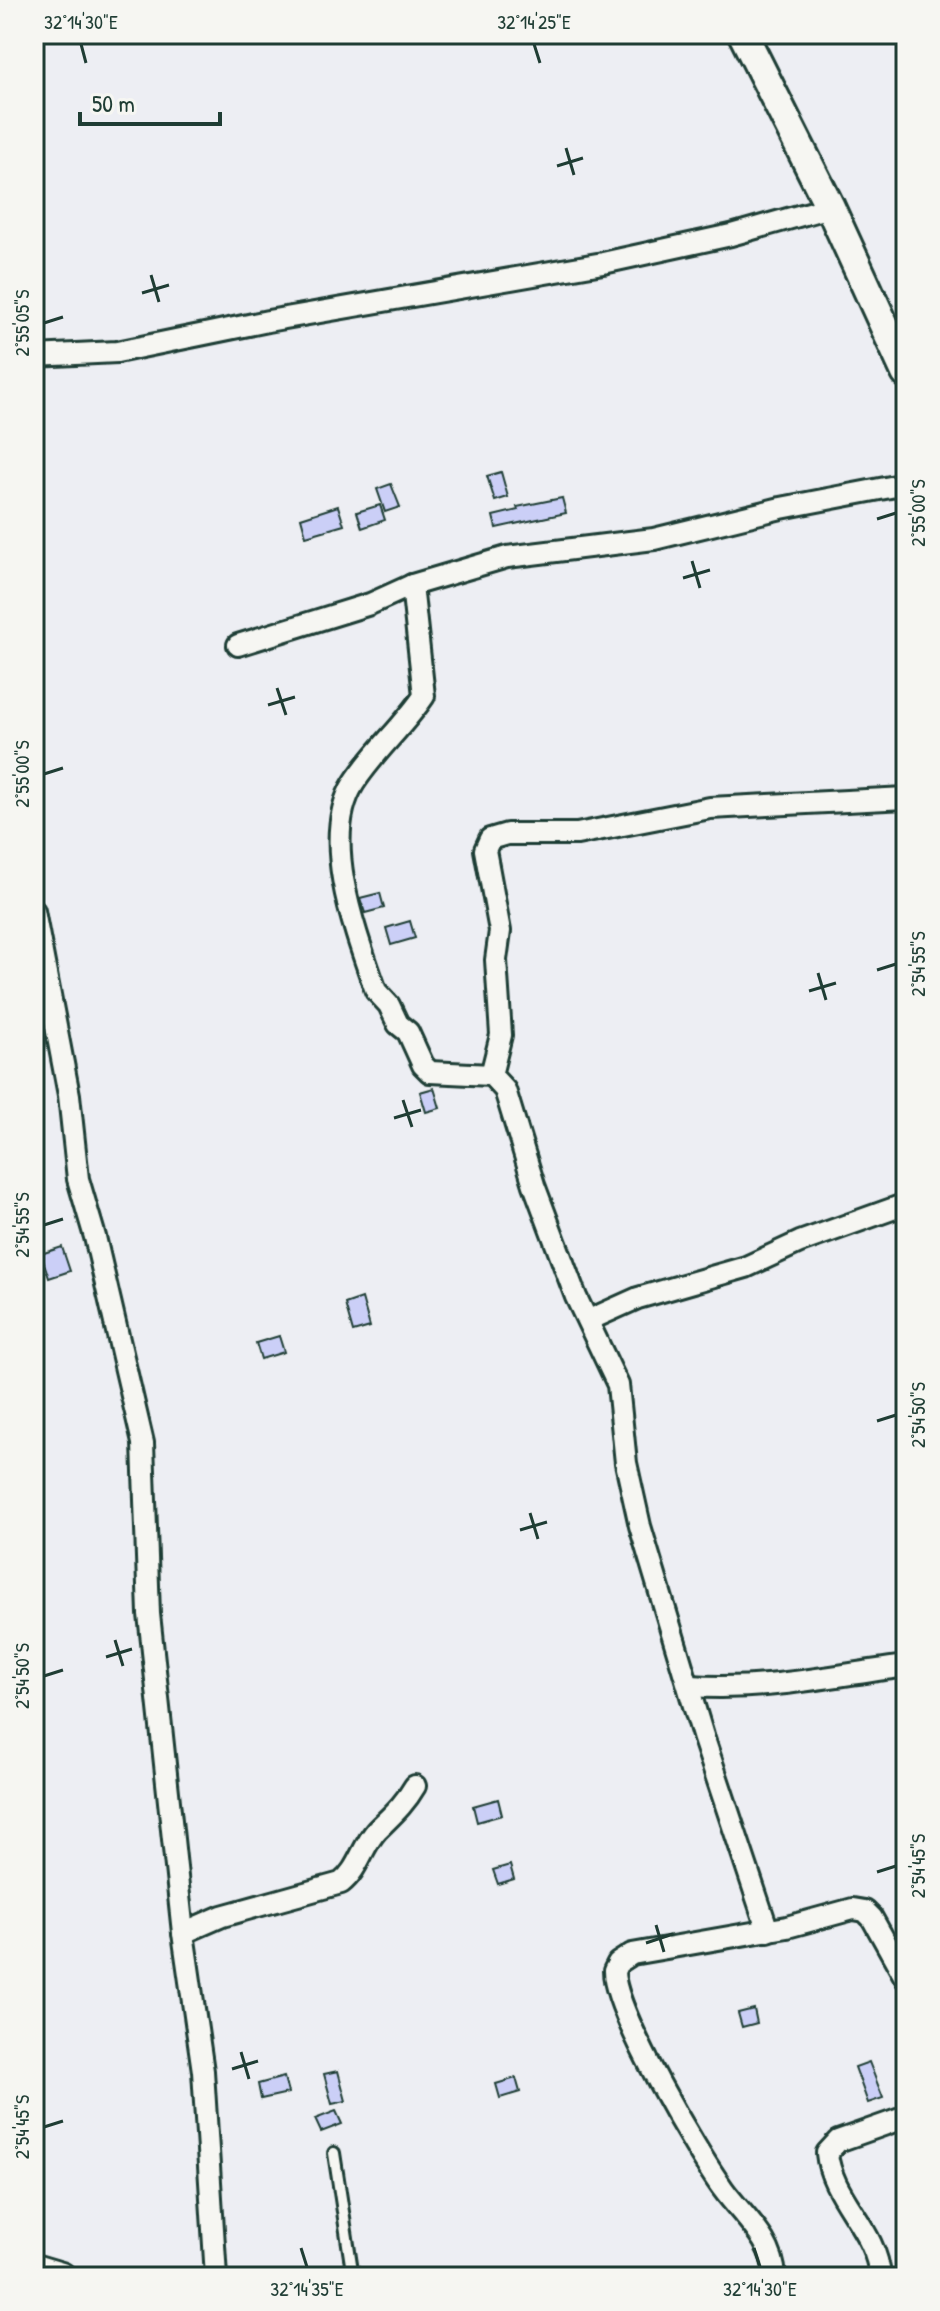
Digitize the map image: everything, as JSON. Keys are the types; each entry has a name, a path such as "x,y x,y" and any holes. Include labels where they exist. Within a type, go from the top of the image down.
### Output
{"main road":[{"path":"743,34 830,207 906,373"},
{"path":"34,2269 61,2277"}],"street":[{"path":"34,356 129,350 268,321 603,263 731,235 830,207"},
{"path":"238,645 370,604 412,585 507,557 654,539 781,508 906,484"},
{"path":"412,585 424,696 354,784 340,818 340,865 376,991 389,1005 398,1024 411,1037 423,1065 437,1074 491,1075 505,1090 534,1185 576,1297 618,1385 626,1463 635,1507 768,1931"},
{"path":"491,1075 502,1018 496,977 500,931 485,850 490,839 507,834 577,834 710,808 906,798"},
{"path":"34,911 69,1095 78,1179 141,1425 149,1614 183,1933 203,2071 216,2277"},
{"path":"589,1320 638,1298 746,1267 800,1242 906,1204"},
{"path":"690,1686 732,1689 799,1685 906,1666"},
{"path":"183,1933 222,1916 341,1883 350,1876 378,1829 394,1817 415,1786"},
{"path":"775,2277 771,2252 724,2190 660,2083 614,1979 618,1963 632,1954 768,1931 853,1909 865,1911 906,1979"},
{"path":"880,2277 859,2219 833,2176 827,2153 838,2141 906,2117"}],"lane":[{"path":"334,2153 353,2277"}],"building":[{"path":"501,472 508,497 495,501 487,476"},
{"path":"391,484 400,507 385,512 377,489"},
{"path":"562,498 566,513 496,528 493,516 518,510 517,507"},
{"path":"380,505 385,520 362,528 357,512"},
{"path":"338,506 344,525 306,536 301,518"},
{"path":"380,893 384,908 365,913 360,898"},
{"path":"410,921 415,938 391,945 386,928"},
{"path":"434,1088 440,1108 426,1112 420,1092"},
{"path":"62,1247 70,1271 49,1278 41,1254"},
{"path":"362,1298 370,1327 353,1332 345,1304"},
{"path":"279,1336 284,1352 261,1359 256,1343"},
{"path":"498,1799 502,1815 477,1822 473,1806"},
{"path":"510,1865 514,1879 498,1884 493,1870"},
{"path":"754,2009 757,2023 742,2027 738,2013"},
{"path":"869,2062 883,2098 868,2103 855,2067"},
{"path":"338,2071 346,2101 332,2104 324,2074"},
{"path":"284,2077 288,2093 261,2099 258,2084"},
{"path":"516,2078 520,2092 500,2098 496,2084"},
{"path":"336,2111 342,2124 321,2132 315,2119"}]}
